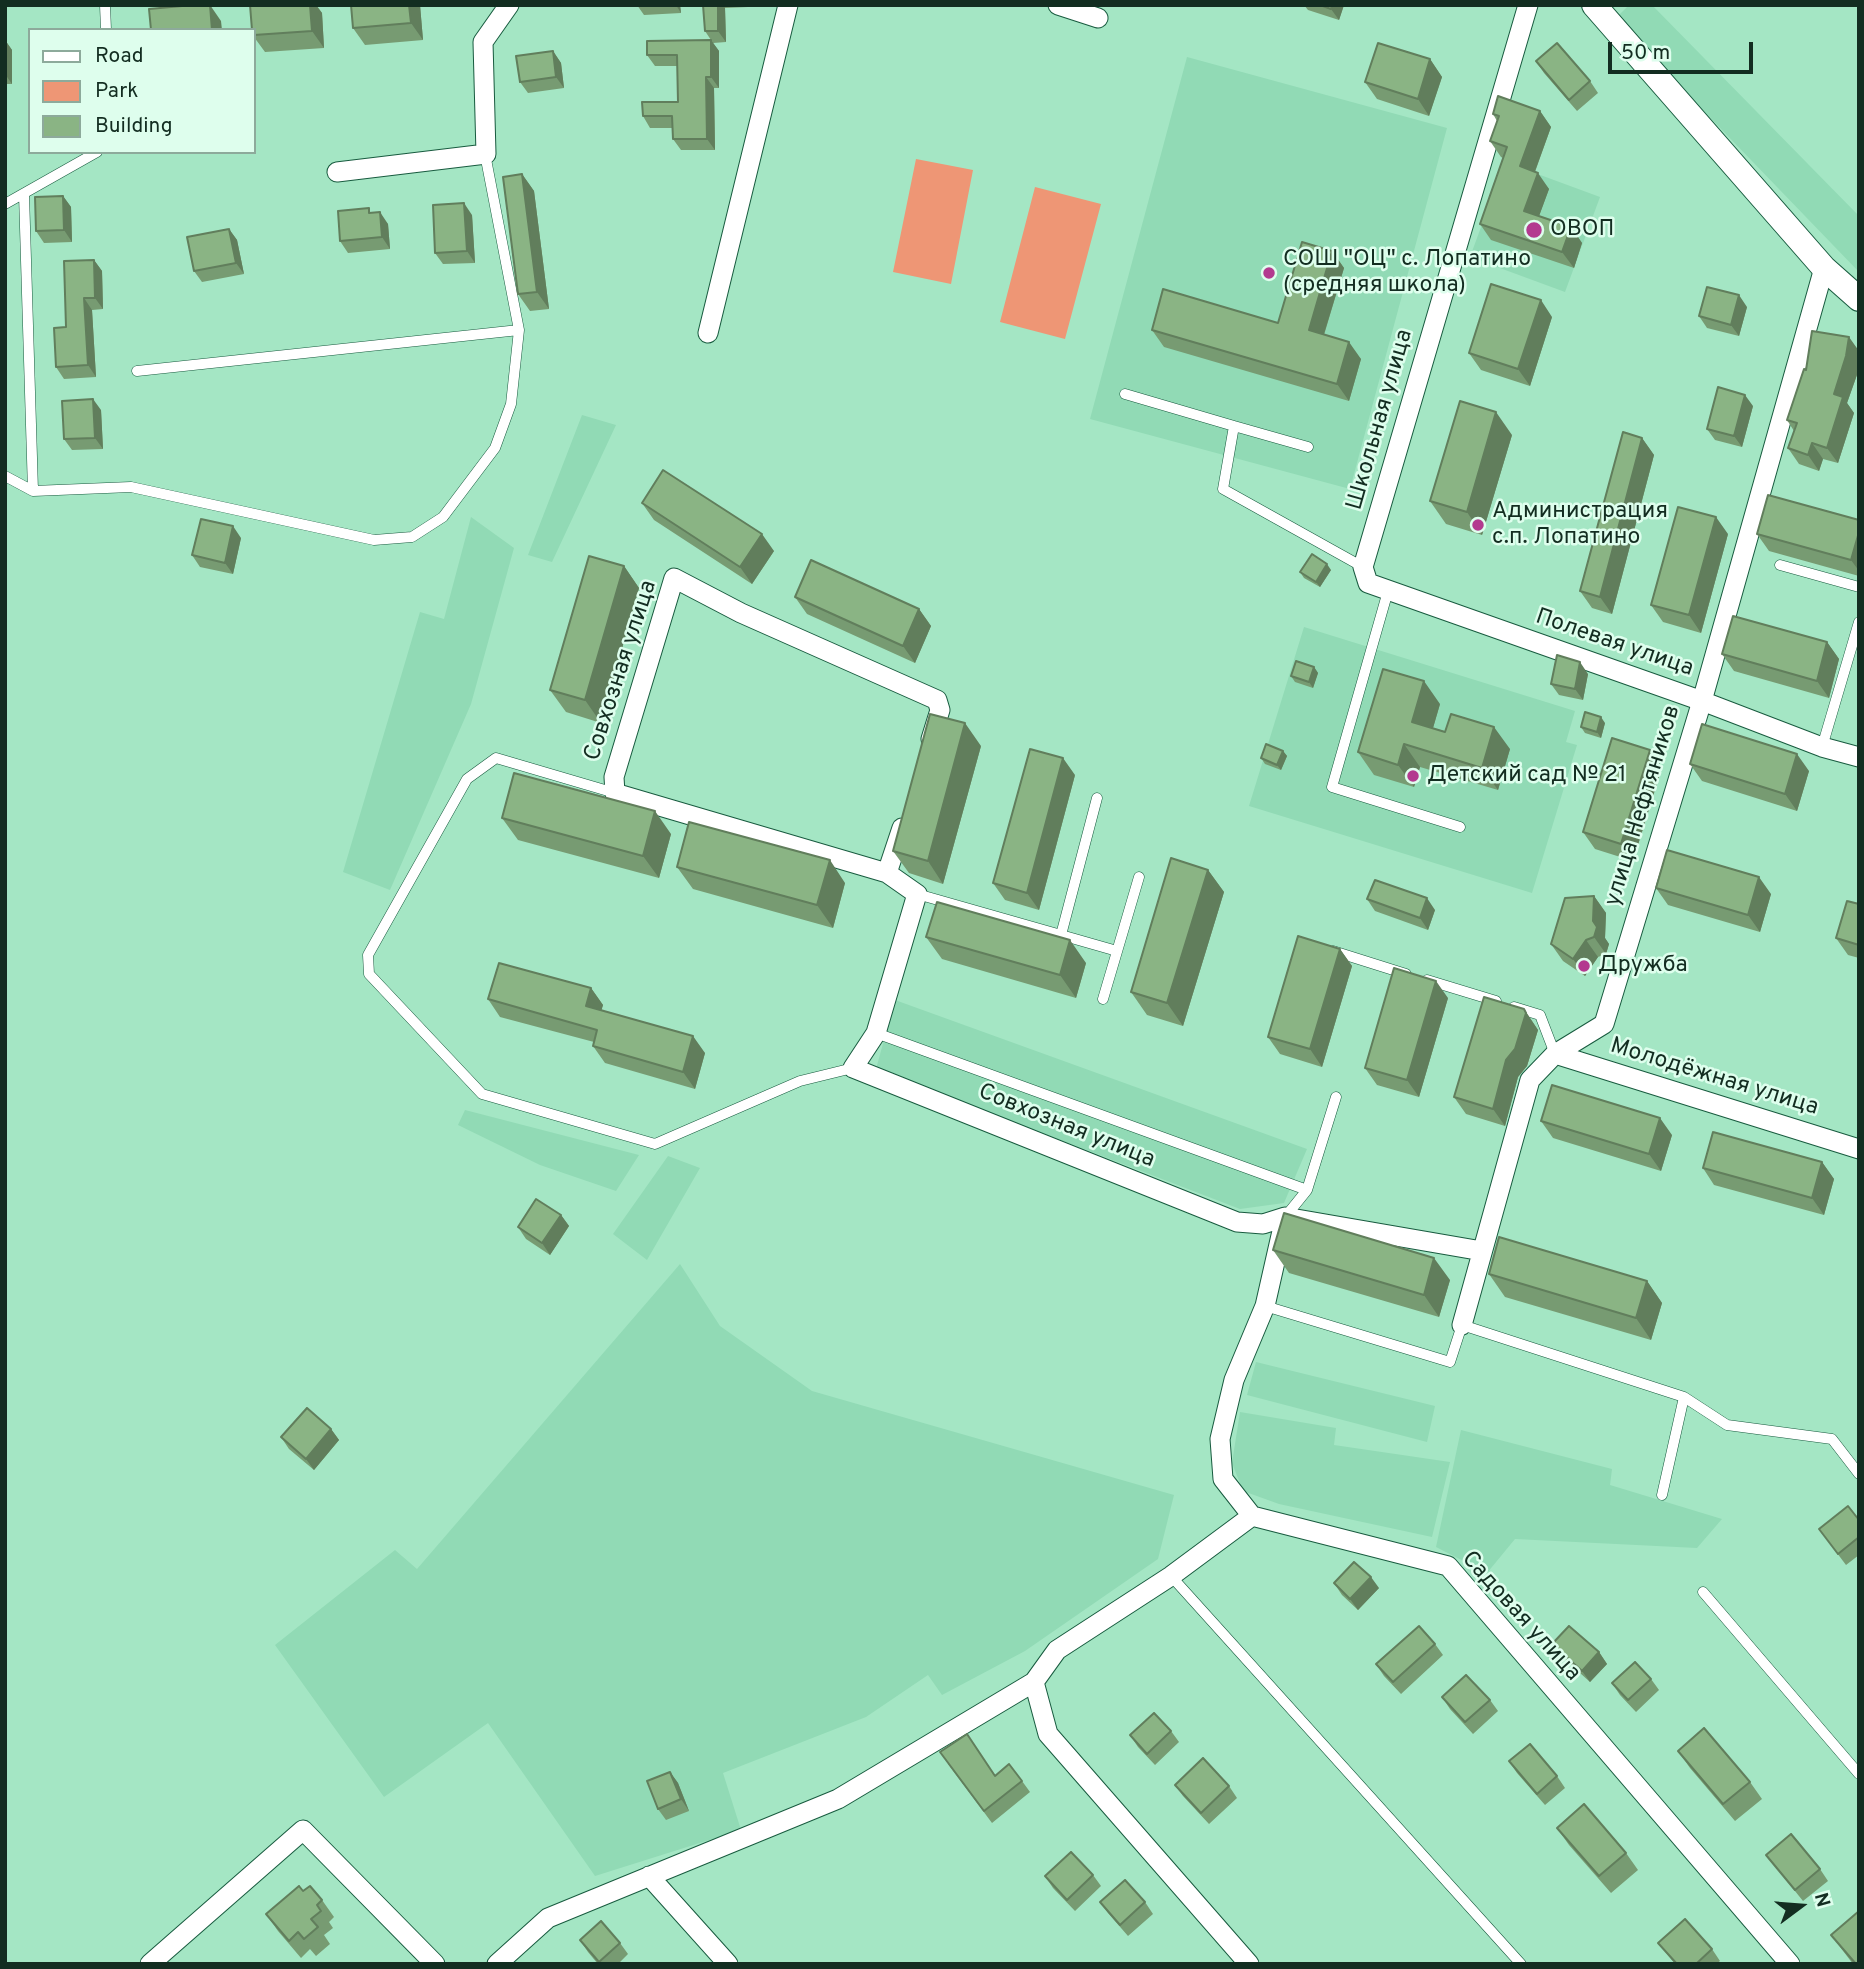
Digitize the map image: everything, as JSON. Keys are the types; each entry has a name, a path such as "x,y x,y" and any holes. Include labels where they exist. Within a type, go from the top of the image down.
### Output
{"street":[{"path":"337,172 485,154 483,42 509,5"},
{"path":"708,333 788,5"},
{"path":"1058,5 1098,11"},
{"name":"Школьная улица","path":"1363,567 1528,5"},
{"path":"1594,5 1824,268 1859,299"},
{"name":"улица Нефтяников","path":"1462,1325 1530,1080 1555,1054 1604,1024 1702,701 1824,268"},
{"name":"Полевая улица","path":"1363,567 1367,583 1702,701 1822,747 1859,757"},
{"name":"Совхозная улица","path":"917,894 887,873 615,793 614,777 674,578 741,613 937,700 940,710 924,760"},
{"path":"887,873 908,810"},
{"path":"853,1068 876,1033 917,894"},
{"name":"Молодёжная улица","path":"1555,1054 1859,1149"},
{"name":"Совхозная улица","path":"853,1068 1237,1222 1263,1224 1286,1217 1482,1251"},
{"path":"497,1964 548,1918 838,1799 1034,1682 1057,1650 1171,1576 1252,1516 1223,1479 1220,1439 1234,1380 1265,1306 1286,1217"},
{"name":"Садовая улица","path":"1252,1516 1448,1566 1790,1964"},
{"path":"1034,1682 1048,1734 1249,1964"},
{"path":"150,1964 303,1829 435,1964"},
{"path":"649,1876 728,1964"}],"lane":[{"path":"105,5 106,28"},
{"path":"5,204 94,154"},
{"path":"5,476 33,491 131,487 374,540 412,537 443,517 495,448 511,404 519,330 485,154"},
{"path":"24,194 33,491"},
{"path":"137,371 519,330"},
{"path":"1125,394 1308,447"},
{"path":"1234,426 1223,489 1363,567"},
{"path":"1780,565 1859,587"},
{"path":"1388,591 1332,788 1460,827"},
{"path":"1822,747 1859,622"},
{"path":"615,793 496,758 467,779 368,955 369,974 482,1094 655,1144 800,1081 853,1068"},
{"path":"1061,935 1097,798"},
{"path":"1103,999 1139,877"},
{"path":"917,894 1117,951"},
{"path":"1319,947 1540,1015 1555,1054"},
{"path":"876,1033 1307,1190"},
{"path":"1286,1217 1307,1190 1336,1097"},
{"path":"1265,1306 1450,1362 1462,1325 1684,1397 1727,1425 1832,1439 1859,1474"},
{"path":"1662,1495 1684,1397"},
{"path":"1171,1576 1521,1964"},
{"path":"1703,1592 1859,1774"}],"shaded area":[{"path":"1629,5 1652,5 1859,216 1859,272 1615,19"},
{"name":"СОШ \"ОЦ\" с. Лопатино (средняя школа)","path":"1187,57 1447,128 1350,489 1090,419"},
{"name":"ОВОП","path":"1505,162 1600,197 1565,292 1470,257"},
{"path":"582,415 616,425 552,562 528,555"},
{"path":"471,517 514,548 471,704 390,890 343,872 420,612 444,619"},
{"name":"Детский сад № 21","path":"1304,627 1575,711 1566,742 1577,745 1532,893 1249,806"},
{"path":"895,1000 1307,1149 1284,1203 1240,1209 876,1069"},
{"path":"465,1110 639,1155 616,1191 540,1165 458,1125"},
{"path":"668,1156 700,1168 647,1260 613,1234"},
{"path":"680,1264 720,1326 812,1391 1174,1495 1158,1559 1025,1651 942,1695 928,1675 866,1717 723,1773 741,1830 595,1876 488,1723 384,1797 275,1645 395,1550 417,1569"},
{"path":"1256,1362 1435,1406 1427,1442 1247,1395"},
{"path":"1240,1412 1336,1428 1334,1445 1450,1462 1432,1537 1279,1504 1243,1491 1232,1463"},
{"path":"1461,1430 1612,1469 1610,1485 1722,1519 1697,1548 1515,1539 1487,1573 1436,1547"}],"green space":[{"path":"916,159 973,170 951,284 893,272"},
{"path":"1035,187 1101,204 1065,339 1000,322"}],"building":[{"path":"210,5 212,28 151,28 149,9"},
{"path":"250,5 310,5 312,31 256,35 256,28 252,28"},
{"path":"351,5 409,5 411,23 353,28"},
{"path":"703,5 718,5 718,31 705,31"},
{"path":"711,40 711,77 706,77 707,139 673,139 672,116 643,116 642,102 678,102 677,55 647,55 647,41"},
{"path":"1378,43 1430,59 1418,99 1365,82"},
{"path":"1557,43 1590,81 1569,100 1536,61"},
{"path":"553,51 556,77 520,82 516,56"},
{"path":"1498,96 1540,111 1520,166 1538,173 1524,211 1571,227 1562,252 1480,224 1507,147 1490,141 1499,116 1493,114"},
{"path":"522,174 537,292 518,294 503,177"},
{"path":"63,196 64,230 36,231 35,197"},
{"path":"464,203 467,251 435,253 433,205"},
{"path":"369,208 369,213 380,212 382,237 340,241 338,211"},
{"path":"229,229 236,263 194,271 187,237"},
{"path":"1302,242 1332,251 1309,330 1349,342 1337,384 1152,330 1163,289 1278,323"},
{"path":"94,260 95,298 84,298 88,365 56,367 54,328 66,327 64,261"},
{"path":"1491,284 1541,300 1518,369 1469,353"},
{"path":"1707,287 1739,295 1731,325 1699,316"},
{"path":"1812,331 1849,337 1834,394 1843,397 1827,448 1812,443 1808,455 1788,448 1797,423 1787,420 1804,369 1806,370"},
{"path":"1718,387 1745,395 1734,436 1707,429"},
{"path":"93,399 95,438 64,439 62,401"},
{"path":"1460,401 1496,412 1467,512 1430,501"},
{"path":"1623,432 1642,438 1600,597 1580,591"},
{"path":"663,470 762,534 740,567 642,503"},
{"path":"1768,495 1859,520 1859,532 1851,560 1757,534"},
{"path":"1678,507 1716,517 1689,615 1651,605"},
{"path":"201,519 233,526 225,563 192,555"},
{"path":"1312,554 1327,564 1316,582 1300,572"},
{"path":"589,556 624,566 585,700 550,690"},
{"path":"811,560 919,609 903,646 795,597"},
{"path":"1733,616 1827,642 1817,681 1722,654"},
{"path":"1557,655 1580,662 1575,689 1551,684"},
{"path":"1296,661 1314,667 1309,682 1291,676"},
{"path":"1383,669 1424,681 1412,722 1445,732 1451,714 1494,727 1482,768 1404,744 1398,765 1358,752"},
{"path":"1585,712 1601,717 1597,732 1581,727"},
{"path":"930,714 965,723 928,861 893,851"},
{"path":"1702,724 1797,754 1785,794 1690,764"},
{"path":"1612,738 1650,750 1621,844 1583,832"},
{"path":"1266,744 1283,751 1277,765 1261,758"},
{"path":"1030,749 1063,758 1027,893 993,883"},
{"path":"514,773 655,811 643,856 502,818"},
{"path":"689,822 830,860 817,905 677,867"},
{"path":"1667,850 1759,877 1748,915 1656,888"},
{"path":"1171,858 1208,870 1167,1003 1131,992"},
{"path":"1375,880 1427,898 1420,918 1367,899"},
{"path":"1594,896 1593,921 1597,927 1594,937 1586,940 1573,959 1551,944 1565,898"},
{"path":"1847,901 1859,904 1859,945 1836,938"},
{"path":"937,902 1070,940 1060,975 926,937"},
{"path":"1298,936 1340,949 1310,1049 1268,1037"},
{"path":"499,963 591,988 586,1006 693,1036 683,1072 593,1046 597,1030 488,999"},
{"path":"1394,968 1436,981 1407,1080 1365,1068"},
{"path":"1484,997 1524,1009 1526,1013 1515,1049 1506,1060 1493,1109 1454,1097"},
{"path":"1552,1085 1660,1118 1649,1154 1541,1121"},
{"path":"1713,1132 1822,1162 1812,1198 1703,1168"},
{"path":"536,1199 561,1215 542,1243 518,1227"},
{"path":"1284,1213 1434,1258 1424,1295 1273,1250"},
{"path":"1499,1237 1647,1281 1636,1318 1489,1274"},
{"path":"307,1408 331,1429 306,1459 281,1437"},
{"path":"1848,1506 1859,1520 1859,1537 1838,1554 1819,1529"},
{"path":"1354,1562 1371,1577 1350,1599 1334,1583"},
{"path":"1419,1626 1435,1644 1393,1682 1376,1664"},
{"path":"1569,1626 1599,1652 1582,1671 1552,1644"},
{"path":"1635,1662 1651,1679 1628,1700 1612,1683"},
{"path":"1466,1675 1490,1700 1465,1722 1442,1697"},
{"path":"1154,1713 1171,1731 1147,1754 1130,1735"},
{"path":"1704,1728 1750,1782 1723,1804 1678,1751"},
{"path":"967,1734 995,1776 1009,1764 1022,1781 984,1811 940,1752"},
{"path":"1530,1744 1557,1776 1537,1794 1509,1761"},
{"path":"1203,1758 1229,1786 1201,1813 1175,1785"},
{"path":"670,1772 681,1799 658,1809 647,1781"},
{"path":"1584,1804 1626,1853 1599,1876 1557,1828"},
{"path":"1791,1834 1820,1869 1795,1890 1766,1855"},
{"path":"1071,1852 1093,1875 1067,1900 1045,1876"},
{"path":"1125,1880 1145,1902 1120,1925 1100,1902"},
{"path":"299,1886 303,1891 310,1886 322,1900 317,1905 321,1911 311,1919 318,1927 304,1939 298,1932 289,1941 266,1914"},
{"path":"1859,1911 1859,1964 1856,1964 1831,1935"},
{"path":"1685,1919 1712,1949 1696,1964 1677,1964 1658,1943"},
{"path":"601,1921 620,1943 599,1962 580,1940"}],"place":[{"name":"ОВОП","path":"1534,230"},
{"name":"СОШ \"ОЦ\" с. Лопатино (средняя школа)","path":"1269,273"},
{"name":"Администрация с.п. Лопатино","path":"1478,525"},
{"name":"Детский сад № 21","path":"1413,776"},
{"name":"Дружба","path":"1584,966"}]}
